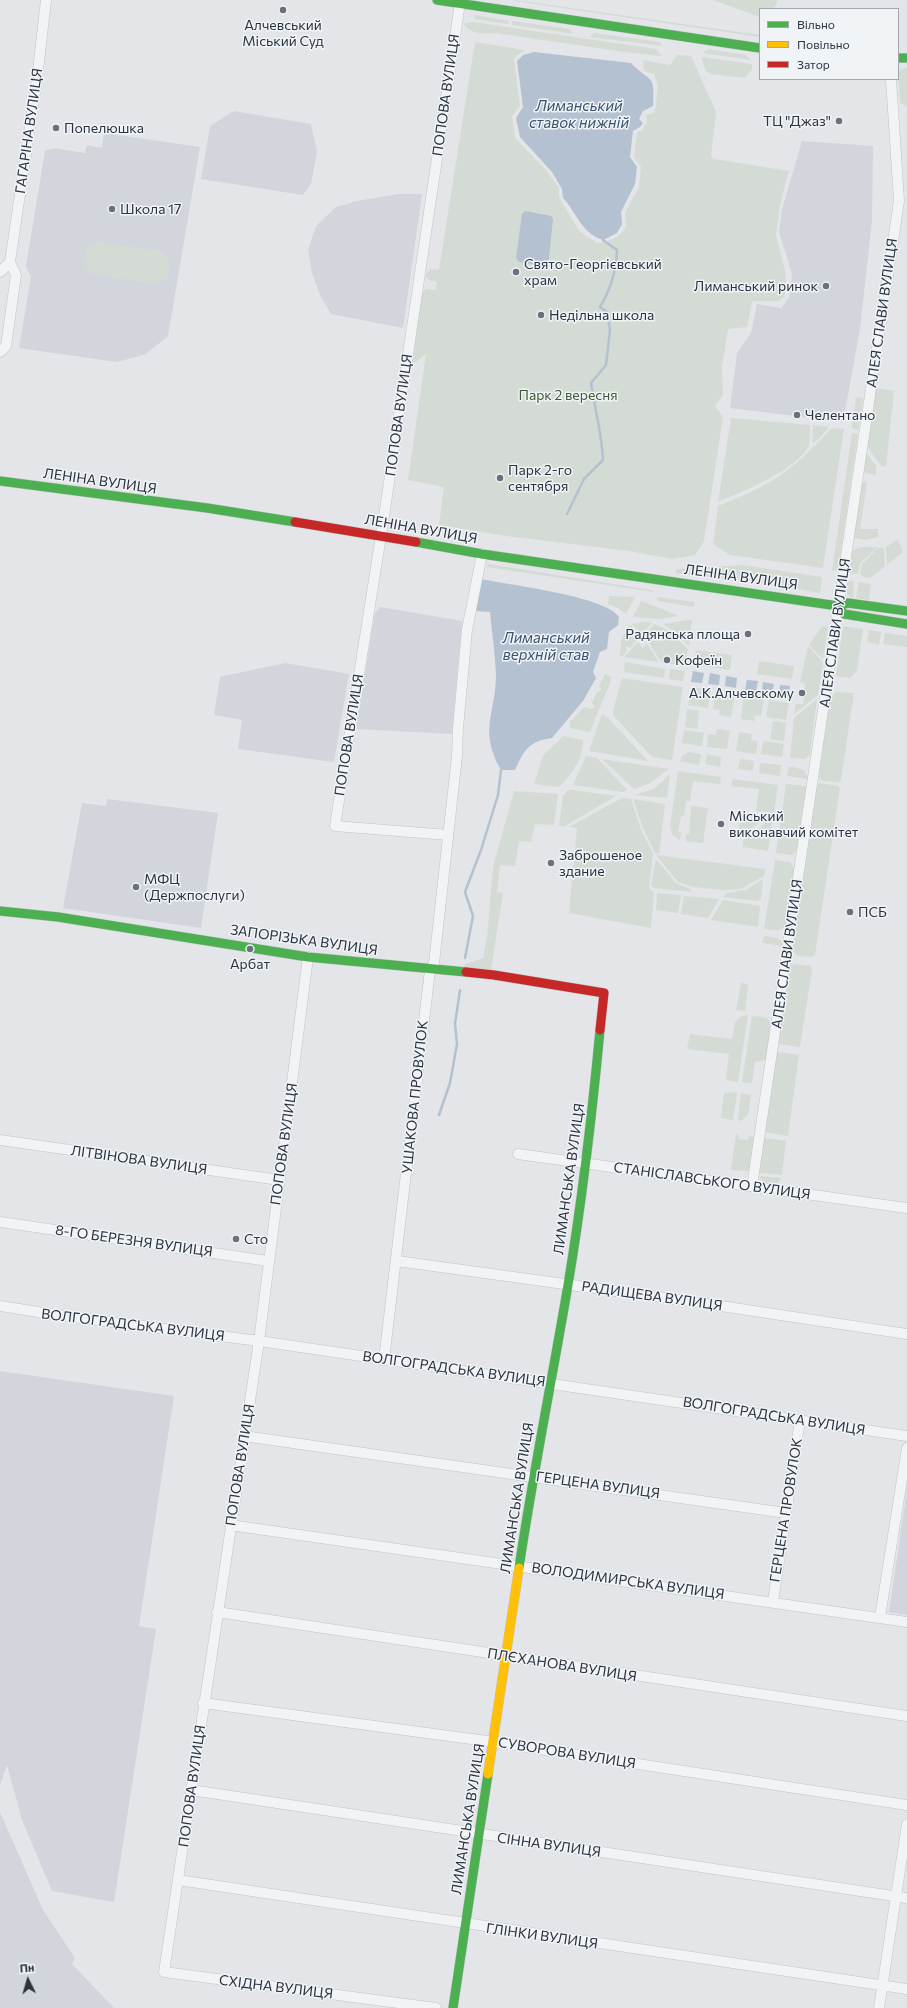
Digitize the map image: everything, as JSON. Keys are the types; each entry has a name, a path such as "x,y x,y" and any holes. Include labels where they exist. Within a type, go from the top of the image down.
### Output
{"street":[{"name":"ГАГАРІНА ВУЛИЦЯ","path":"0,352 6,346 16,275 10,262 37,79 46,0"},
{"path":"437,0 759,48"},
{"name":"ПОПОВА ВУЛИЦЯ","path":"448,835 335,826 460,4"},
{"name":"АЛЕЯ СЛАВИ ВУЛИЦЯ","path":"752,1186 899,201 891,80"},
{"path":"0,272 10,262"},
{"name":"ЛЕНІНА ВУЛИЦЯ","path":"0,481 207,508 380,535 482,554 838,606 848,603 907,611"},
{"name":"УШАКОВА ПРОВУЛОК","path":"384,1360 397,1261 430,970 434,963 458,756 458,728 467,630 482,554"},
{"name":"ЛЕНІНА ВУЛИЦЯ","path":"838,606 844,614 907,624"},
{"name":"ЗАПОРІЗЬКА ВУЛИЦЯ","path":"0,911 58,917 308,957 494,976 604,993"},
{"name":"ПОПОВА ВУЛИЦЯ","path":"164,1972 230,1525 259,1341 308,957"},
{"name":"ЛИМАНСЬКА ВУЛИЦЯ","path":"453,2008 534,1476 549,1382 568,1284 592,1124 604,993"},
{"name":"ЛІТВІНОВА ВУЛИЦЯ","path":"0,1140 279,1180"},
{"name":"СТАНІСЛАВСЬКОГО ВУЛИЦЯ","path":"518,1154 907,1208"},
{"name":"8-ГО БЕРЕЗНЯ ВУЛИЦЯ","path":"0,1222 268,1261"},
{"name":"РАДИЩЕВА ВУЛИЦЯ","path":"397,1261 568,1284 907,1334"},
{"name":"ВОЛГОГРАДСЬКА ВУЛИЦЯ","path":"0,1306 549,1382 907,1436"},
{"name":"ГЕРЦЕНА ПРОВУЛОК","path":"773,1601 800,1420"},
{"name":"ГЕРЦЕНА ВУЛИЦЯ","path":"244,1436 786,1513"},
{"path":"880,1617 907,1448"},
{"name":"ВОЛОДИМИРСЬКА ВУЛИЦЯ","path":"230,1525 773,1601 907,1622"},
{"name":"ПЛЄХАНОВА ВУЛИЦЯ","path":"217,1612 907,1716"},
{"name":"СУВОРОВА ВУЛИЦЯ","path":"204,1703 494,1742 907,1805"},
{"name":"СІННА ВУЛИЦЯ","path":"191,1790 480,1835 902,1897"},
{"path":"879,2008 902,1897 907,1824"},
{"name":"ГЛІНКИ ВУЛИЦЯ","path":"178,1880 907,1989"},
{"name":"СХІДНА ВУЛИЦЯ","path":"164,1972 436,2008"}],"shaded area":[{"path":"234,111 311,124 317,152 311,184 303,195 201,179 210,126"},
{"name":"Школа 17","path":"104,133 200,147 168,336 146,354 117,362 19,348 31,277 26,266 45,151 54,148 85,153 87,145 102,148"},
{"name":"Лиманський ринок","path":"802,141 873,146 872,220 860,329 843,422 730,408 737,353 751,333 757,304 781,308 789,298 792,274 779,232 782,209"},
{"path":"398,194 422,194 403,328 331,314 320,295 312,273 308,250 316,226 336,207 357,201"},
{"path":"380,607 462,621 452,734 356,729 375,613"},
{"path":"285,663 349,674 334,762 238,749 242,720 214,715 220,677"},
{"path":"107,799 218,813 201,928 63,908 82,803 106,806"},
{"path":"0,1371 174,1396 139,1626 156,1629 114,1902 52,1891 22,1820 7,1765 0,1785"},
{"path":"907,1489 907,1615 889,1612"},
{"path":"0,1812 43,1910 75,1958 72,1964 114,2008 0,2008"}],"green space":[{"path":"713,0 777,0 776,6 773,8 759,8 759,17"},
{"path":"515,1 759,35 759,37"},
{"path":"475,15 509,21 508,24 474,19"},
{"path":"512,21 570,29 573,34 512,25"},
{"path":"473,22 656,49 662,56 624,52 495,33 478,33 464,25 466,23"},
{"path":"594,33 660,42 662,46 590,37"},
{"name":"Парк 2 вересня","path":"475,42 525,50 514,58 520,106 512,116 515,138 546,170 559,188 559,197 579,231 597,243 614,239 626,227 625,213 639,187 641,167 634,157 637,132 641,131 647,123 646,115 655,112 658,86 654,74 644,71 643,60 670,65 677,55 691,56 716,112 711,156 714,159 789,171 780,204 776,235 786,274 785,295 779,301 752,301 747,327 728,329 722,367 723,395 715,406 723,417 704,541 695,555 672,559 629,551 506,536 439,525 444,487 408,480 426,354 412,365 422,292 427,289 436,290 437,282 429,280 425,276 430,269 439,270"},
{"path":"709,49 746,55 751,60 702,53"},
{"path":"701,57 752,64 752,69 745,78 711,74 706,71"},
{"path":"907,68 907,106 900,103 898,80 900,70"},
{"path":"98,242 161,251 170,262 168,278 155,284 92,274 83,263 86,248"},
{"path":"876,388 894,391 886,466 882,467 867,446"},
{"path":"856,397 863,398 858,430 852,428"},
{"path":"731,418 810,425 809,444 804,453 795,462 783,470 755,486 718,502"},
{"path":"813,425 829,427 819,439 812,443"},
{"path":"832,428 844,429 823,568 730,555 713,544 718,506 754,490 793,466"},
{"path":"852,433 858,434 838,570 832,571"},
{"path":"866,452 876,466 876,475 865,473 864,471"},
{"path":"863,482 867,482 860,529 878,529 878,537 865,540 854,538 861,484"},
{"path":"898,539 903,552 887,565 886,547"},
{"path":"861,547 878,547 860,563 858,574 849,573 852,551"},
{"path":"878,548 884,548 885,566 870,578 863,577 860,573 862,564"},
{"path":"488,564 651,590 654,592 487,567"},
{"path":"743,565 822,577 820,593 749,581 675,573 677,569"},
{"path":"846,581 854,581 853,598 847,593"},
{"path":"859,582 871,584 869,600 856,598"},
{"path":"609,596 635,597 626,614 618,608 608,604"},
{"path":"657,597 695,602 693,607 658,601"},
{"path":"641,601 679,616 658,619 633,617"},
{"path":"692,620 689,646 675,632 663,624"},
{"path":"644,622 652,623 642,634 632,624"},
{"path":"654,624 668,631 688,649 685,665 662,663 649,643 652,640 649,638 646,640 644,636"},
{"path":"630,625 640,636 630,648 627,646 625,647 627,650 622,657 620,656 621,641 626,630 632,637 634,635 626,629"},
{"path":"822,626 828,627 823,659 809,645"},
{"path":"843,626 863,629 857,671 850,678 838,677 836,675"},
{"path":"869,630 881,632 879,645 867,642"},
{"path":"885,633 907,636 907,647 883,644"},
{"path":"638,642 642,648 647,644 659,662 624,657"},
{"path":"808,646 823,662 818,695 794,714 796,704 803,704 805,683 800,682"},
{"path":"696,650 732,655 730,670 694,665"},
{"path":"759,661 794,666 792,679 757,674"},
{"path":"625,662 665,669 664,678 624,672"},
{"path":"670,669 685,671 683,681 669,679"},
{"path":"605,674 611,677 611,681 591,729 589,732 570,728 570,722 584,707 592,709 595,706 592,703 597,692 601,689 599,686"},
{"path":"622,678 683,687 672,760 652,757 613,715"},
{"path":"691,687 711,690 708,708 688,705"},
{"path":"715,691 735,694 731,717 719,715 720,710 713,709"},
{"path":"837,692 854,693 841,780 839,782 823,781 819,778 819,775 830,698"},
{"path":"744,696 764,699 761,716 755,715 754,721 741,719"},
{"path":"817,699 810,754 805,759 790,758 794,718"},
{"path":"769,700 789,703 786,720 766,717"},
{"path":"687,709 699,711 697,729 685,727"},
{"path":"602,714 608,718 648,761 589,751"},
{"path":"773,721 786,723 784,741 770,739"},
{"path":"717,729 730,731 727,749 707,747 708,734 716,735"},
{"path":"684,730 704,733 702,746 682,743"},
{"path":"739,732 752,734 751,740 758,741 756,754 736,751"},
{"path":"563,736 583,740 583,747 576,766 559,787 534,784 543,756"},
{"path":"763,741 784,744 782,757 761,754"},
{"path":"689,752 701,754 699,765 680,761 682,756"},
{"path":"707,754 721,757 720,767 705,764"},
{"path":"586,756 597,758 627,790 623,792 573,785"},
{"path":"602,759 669,769 650,783 634,789"},
{"path":"740,759 754,761 753,771 738,769"},
{"path":"760,763 781,765 780,776 759,773"},
{"path":"789,766 804,770 808,779 787,776"},
{"path":"678,771 721,777 720,784 693,781 690,801 686,801 684,816 681,816 678,831 681,833 680,840 673,836 670,827"},
{"path":"670,774 667,798 635,795 654,789"},
{"path":"733,779 778,785 774,813 756,811 759,789 731,786"},
{"path":"820,783 838,786 840,788 815,955 812,957 797,955 791,947 817,785"},
{"path":"786,784 807,786 798,849 792,855 776,853"},
{"path":"568,790 616,796 563,827 559,826 563,796"},
{"path":"514,791 558,794 554,825 535,824 531,842 519,841 515,866 500,865 497,892 503,893 491,970 462,968 466,964 483,958 487,938 493,867"},
{"path":"622,798 631,799 641,830 653,853 649,888 654,893 651,928 569,913 577,828 569,827"},
{"path":"633,799 665,804 659,854 655,853 643,828"},
{"path":"691,806 708,808 703,843 686,841 686,834 689,834"},
{"path":"741,814 768,816 742,836 738,833"},
{"path":"773,817 768,851 743,847 743,840"},
{"path":"656,855 765,869 764,876 740,889 724,890 693,887 678,882"},
{"path":"656,859 676,883 690,889 692,892 654,888 651,885"},
{"path":"775,860 790,862 795,870 787,923 780,930 764,929"},
{"path":"763,879 761,899 758,901 724,897 727,893 746,890"},
{"path":"657,893 681,895 678,913 656,910"},
{"path":"684,896 719,899 708,918 681,914"},
{"path":"723,900 760,906 758,927 711,920"},
{"path":"764,936 781,940 783,946 762,943"},
{"path":"791,965 811,966 812,970 800,1047 778,1044 789,970"},
{"path":"741,983 748,984 745,1011 736,1010"},
{"path":"748,1015 738,1082 726,1080 729,1054 687,1049 690,1034 732,1039 735,1022 742,1016"},
{"path":"752,1016 768,1019 770,1022 771,1032 766,1060 755,1062 752,1083 742,1082"},
{"path":"777,1052 799,1055 788,1136 764,1132"},
{"path":"724,1093 737,1093 733,1120 721,1118"},
{"path":"741,1093 751,1095 748,1115 741,1121 738,1120"},
{"path":"736,1134 738,1135 739,1139 748,1140 749,1136 754,1137 755,1140 750,1171 731,1170"},
{"path":"764,1138 786,1141 782,1175 759,1173"},
{"path":"759,1176 781,1178 778,1183 770,1183 763,1181"}],"water":[{"name":"Лиманський ставок нижній","path":"534,52 631,63 652,83 653,106 643,111 639,119 643,123 640,127 633,131 630,157 637,167 635,184 621,212 622,224 617,233 603,240 589,233 584,228 563,198 562,189 552,172 520,137 516,118 523,107 517,61 523,55"},
{"path":"525,211 551,216 553,219 548,267 519,262 516,258 522,214"},
{"name":"Лиманський верхній став","path":"481,579 577,597 610,610 619,617 618,625 609,632 607,649 600,652 593,672 596,678 583,701 552,738 538,741 528,748 521,757 515,770 501,770 494,756 489,733 496,674 490,612 476,611"},
{"path":"693,671 704,673 702,683 691,682"},
{"path":"710,673 720,675 719,685 708,684"},
{"path":"726,676 737,678 736,688 725,686"},
{"path":"747,680 758,681 756,691 745,690"},
{"path":"763,682 774,684 772,694 762,692"},
{"path":"780,685 790,686 789,696 779,695"}],"waterway":[{"path":"567,514 584,479 603,460 600,432 591,383 606,365 610,330 607,312 600,307 612,280 617,250 603,240"},
{"path":"465,958 473,916 465,892 481,850 498,795 501,770"},
{"path":"439,1115 450,1083 457,1044 455,1024 460,990"}],"traffic: fast":[{"path":"437,0 759,48"},
{"path":"899,58 907,58"},
{"path":"0,481 207,508 295,522"},
{"path":"416,542 482,554 838,606 848,603 907,611"},
{"path":"838,606 844,614 907,624"},
{"path":"0,911 58,917 308,957 466,972"},
{"path":"519,1568 578,1222 594,1094 600,1030"},
{"path":"453,2008 488,1774"}],"traffic: slow":[{"path":"488,1774 519,1568"}],"traffic: jam":[{"path":"295,522 416,542"},
{"path":"466,972 494,975 604,993 600,1030"}],"place":[{"name":"Алчевський Міський Суд","path":"283,10"},
{"name":"ТЦ \"Джаз\"","path":"839,121"},
{"name":"Попелюшка","path":"56,128"},
{"name":"Школа 17","path":"112,209"},
{"name":"Свято-Георгієвський храм","path":"516,272"},
{"name":"Лиманський ринок","path":"826,286"},
{"name":"Недільна школа","path":"541,315"},
{"name":"Челентано","path":"797,415"},
{"name":"Парк 2-го сентября","path":"500,478"},
{"name":"Радянська площа","path":"748,634"},
{"name":"Кофеїн","path":"667,660"},
{"name":"А.К.Алчевскому","path":"802,693"},
{"name":"Міський виконавчий комітет","path":"721,824"},
{"name":"Заброшеное здание","path":"551,863"},
{"name":"МФЦ (Держпослуги)","path":"136,887"},
{"name":"ПСБ","path":"850,912"},
{"name":"Арбат","path":"250,949"},
{"name":"Сто","path":"236,1239"}]}
